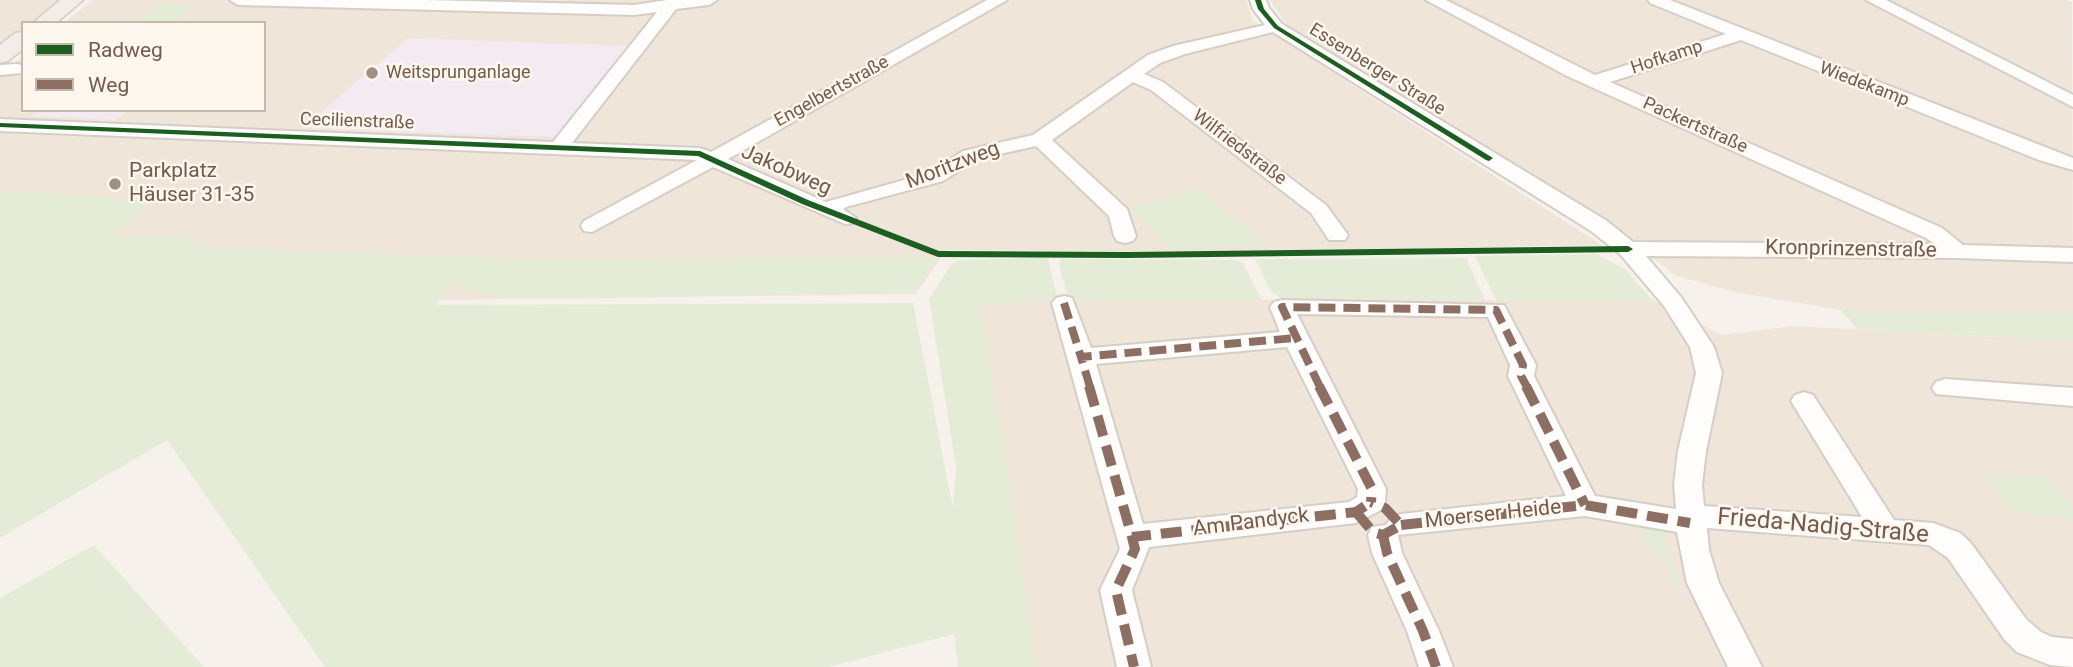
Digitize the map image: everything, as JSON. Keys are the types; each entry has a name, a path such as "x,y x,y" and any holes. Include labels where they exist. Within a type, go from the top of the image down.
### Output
{"main road":[{"path":"46,21 73,0"},
{"path":"5,65 21,41"}],"street":[{"path":"238,0 621,9 709,0"},
{"name":"Engelbertstraße","path":"592,226 999,0"},
{"name":"Essenberger Straße","path":"1258,0 1261,9 1276,27 1599,226 1628,249 1673,302 1702,347 1709,373 1692,451 1688,485 1690,519 1703,583 1745,667"},
{"name":"Packertstraße","path":"1434,0 1594,81 1934,233 1957,251"},
{"name":"Wiedekamp","path":"1656,0 2046,156 2073,164"},
{"path":"1874,0 2073,102"},
{"path":"558,148 673,3"},
{"path":"1125,236 1119,214 1040,139 1154,59 1179,50 1276,27"},
{"name":"Hofkamp","path":"1594,81 1739,35"},
{"name":"Wilfriedstraße","path":"1129,74 1157,86 1319,209 1337,235"},
{"name":"Cecilienstraße","path":"0,125 699,154 711,159"},
{"name":"Moritzweg","path":"836,214 839,203 936,177 970,155 1040,139"},
{"name":"Jakobweg","path":"711,159 836,214"},
{"name":"Kronprinzenstraße","path":"1628,249 1957,251 2073,255"},
{"path":"1064,303 1135,549 1116,590 1134,667"},
{"name":"Moerser Heide","path":"1295,338 1282,307 1496,310 1523,365 1521,376 1585,505"},
{"path":"1081,357 1295,338 1372,488 1364,507 1373,532 1392,530 1387,553 1423,631 1436,667"},
{"path":"1945,388 2073,397"},
{"path":"1804,401 1885,530"},
{"name":"Moerser Heide","path":"1392,530 1585,505 1690,519"},
{"name":"Am Pandyck","path":"1132,537 1364,507"},
{"name":"Frieda-Nadig-Straße","path":"1690,519 1933,534 1959,550 2029,642 2050,651 2073,653"}],"shaded area":[{"path":"0,0 59,0 33,21 21,21 21,30 0,46"},
{"path":"92,0 1246,0 1253,21 1602,245 1222,252 946,250 916,294 0,305 0,75 21,58 21,112 266,112 266,21 66,21"},
{"path":"1270,0 2072,2 2073,311 1841,310 1735,292 1676,276 1606,220 1287,25"},
{"path":"408,38 633,46 562,133 553,137 302,128"},
{"path":"38,112 126,112 115,120 32,116"},
{"path":"1069,300 1652,300 1723,335 1793,326 2073,341 2073,667 1036,667 1009,476 979,303"}],"green space":[{"path":"166,3 199,4 174,21 127,21 129,17 142,17"},
{"path":"1198,188 1267,246 1172,249 1128,209"},
{"path":"0,191 153,200 113,236 188,237 199,247 518,259 938,258 914,292 557,299 502,296 467,290 452,281 436,305 913,303 953,508 956,467 929,299 952,263 963,260 1048,258 1058,301 979,303 1009,476 1036,667 958,667 954,634 828,667 325,667 167,440 0,538"},
{"path":"1597,254 1626,270 1652,300 1496,300 1475,256"},
{"path":"1466,258 1485,300 1283,300 1270,290 1255,259"},
{"path":"1061,259 1233,260 1243,263 1262,300 1069,300 1059,266"},
{"path":"1841,310 2073,311 2073,341 1857,329"},
{"path":"1983,473 2047,477 2073,510 2073,518 2013,512"},
{"path":"1639,523 1663,529 1679,587 1672,586 1667,566 1642,533"},
{"path":"94,545 204,667 0,667 0,598"}],"marked path":[{"path":"1064,303 1081,357"},
{"path":"1371,502 1372,489 1282,307 1496,310 1523,365 1521,376 1585,505"},
{"path":"1295,338 1081,357 1132,537 1356,512 1371,502"},
{"path":"1356,512 1373,532 1383,535 1401,525 1385,508 1371,502"},
{"path":"1401,525 1585,505 1690,523"},
{"path":"1383,535 1387,553 1423,631 1436,667"},
{"path":"1132,537 1135,549 1116,590 1134,667"}],"cycle path":[{"path":"1258,0 1261,9 1276,27 1489,158"},
{"path":"0,125 700,154 805,202 938,254 1128,255 1628,249"}],"place":[{"name":"Weitsprunganlage","path":"372,73"},
{"name":"Parkplatz Häuser 31-35","path":"115,184"}]}
